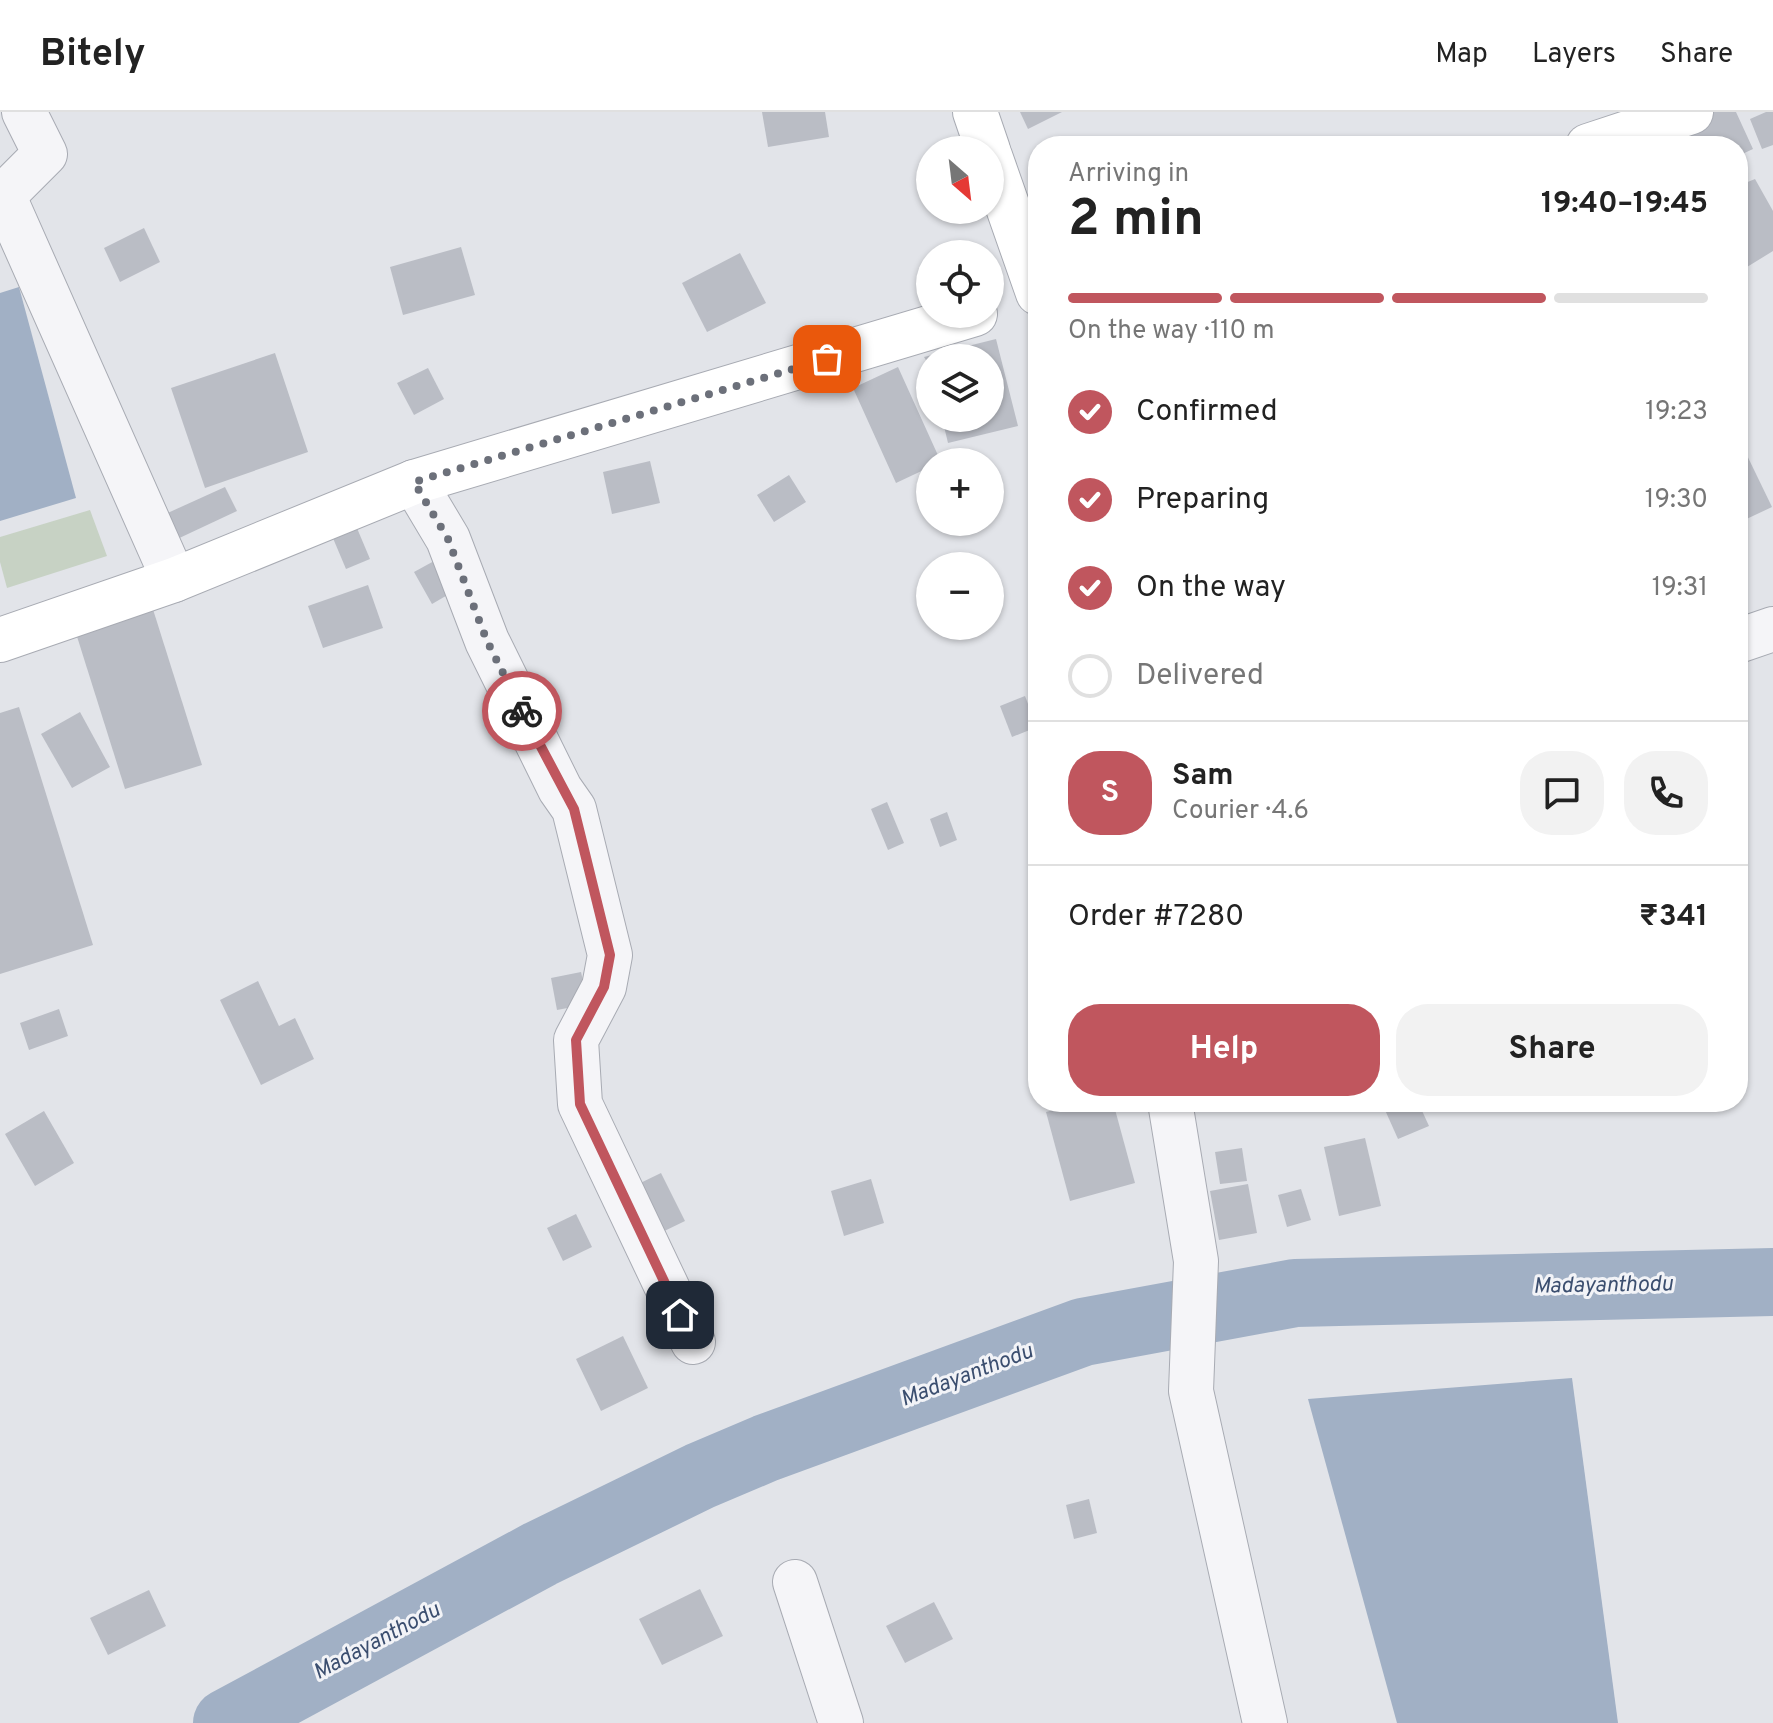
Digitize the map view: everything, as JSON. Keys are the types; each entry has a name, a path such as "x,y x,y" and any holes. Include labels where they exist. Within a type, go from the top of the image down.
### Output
{"main road":[{"path":"975,112 983,136"},
{"path":"1618,136 1691,112"},
{"path":"1004,196 1028,265"},
{"path":"1004,305 1028,297"},
{"path":"0,640 174,580 414,482 928,328"}],"street":[{"path":"24,112 45,154 2,198 174,580"},
{"path":"414,482 448,539 487,641 560,789 574,809 610,955 604,987 576,1040 580,1104 693,1342"},
{"path":"1748,638 1773,629"},
{"path":"1172,1112 1196,1261 1191,1391 1265,1723"},
{"path":"795,1582 841,1723"}],"green space":[{"path":"90,510 107,556 7,588 0,562 0,537"}],"water":[{"path":"19,287 76,498 0,521 0,293"},
{"path":"1572,1378 1618,1723 1397,1723 1308,1399"}],"building":[{"path":"762,112 825,112 829,137 768,147"},
{"path":"1020,112 1062,112 1028,129"},
{"path":"1701,112 1736,112 1747,136 1689,136 1682,121"},
{"path":"1773,112 1773,145 1762,149 1750,119"},
{"path":"1755,179 1773,211 1773,251 1748,266 1748,182"},
{"path":"144,228 160,262 120,282 104,248"},
{"path":"461,247 475,295 403,315 390,267"},
{"path":"740,253 766,303 707,332 682,283"},
{"path":"996,339 997,344 976,344"},
{"path":"275,353 308,452 205,488 171,388"},
{"path":"898,367 916,407 916,432 927,432 935,448 916,448 916,474 896,483 853,388"},
{"path":"428,368 444,399 414,415 397,383"},
{"path":"1004,371 1018,426 1004,429"},
{"path":"945,432 993,432 948,443"},
{"path":"1748,457 1772,507 1748,518"},
{"path":"650,461 660,503 612,514 603,472"},
{"path":"789,475 806,502 774,522 757,495"},
{"path":"225,487 237,511 173,541 161,516"},
{"path":"351,514 370,559 346,569 327,524"},
{"path":"445,555 463,586 432,604 414,572"},
{"path":"368,585 383,628 323,648 308,606"},
{"path":"151,603 202,765 125,789 74,627"},
{"path":"1025,696 1028,731 1012,737 1000,706"},
{"path":"19,707 93,945 0,974 0,713"},
{"path":"80,712 110,767 72,788 41,734"},
{"path":"887,802 904,843 888,850 871,809"},
{"path":"947,812 957,840 940,847 930,819"},
{"path":"581,972 588,1004 557,1010 551,978"},
{"path":"258,981 279,1026 295,1018 314,1059 261,1085 220,1000"},
{"path":"59,1009 68,1036 29,1050 20,1023"},
{"path":"44,1111 74,1163 35,1186 5,1134"},
{"path":"1046,1112 1116,1112 1135,1183 1070,1201"},
{"path":"1386,1112 1423,1112 1429,1126 1398,1139"},
{"path":"1365,1138 1381,1206 1339,1216 1324,1147"},
{"path":"1242,1148 1247,1181 1220,1184 1215,1152"},
{"path":"661,1173 685,1221 652,1237 628,1189"},
{"path":"871,1179 884,1223 844,1236 831,1191"},
{"path":"1248,1184 1257,1233 1219,1240 1210,1191"},
{"path":"1301,1189 1311,1220 1287,1227 1278,1195"},
{"path":"576,1214 592,1247 563,1261 547,1228"},
{"path":"623,1336 648,1388 601,1411 576,1359"},
{"path":"1089,1499 1097,1533 1074,1539 1066,1505"},
{"path":"700,1589 723,1636 662,1665 639,1619"},
{"path":"149,1590 166,1626 108,1655 90,1618"},
{"path":"934,1602 953,1639 905,1663 886,1626"}],"waterway":[{"name":"Madayanthodu","path":"227,1723 540,1554 700,1476 766,1448 1083,1332 1295,1293 1773,1282"}],"way so far":[{"path":"522,711 487,641 448,539 414,482 827,359"}],"route":[{"path":"522,711 560,789 574,809 610,955 604,987 576,1040 580,1104 680,1315"}]}
